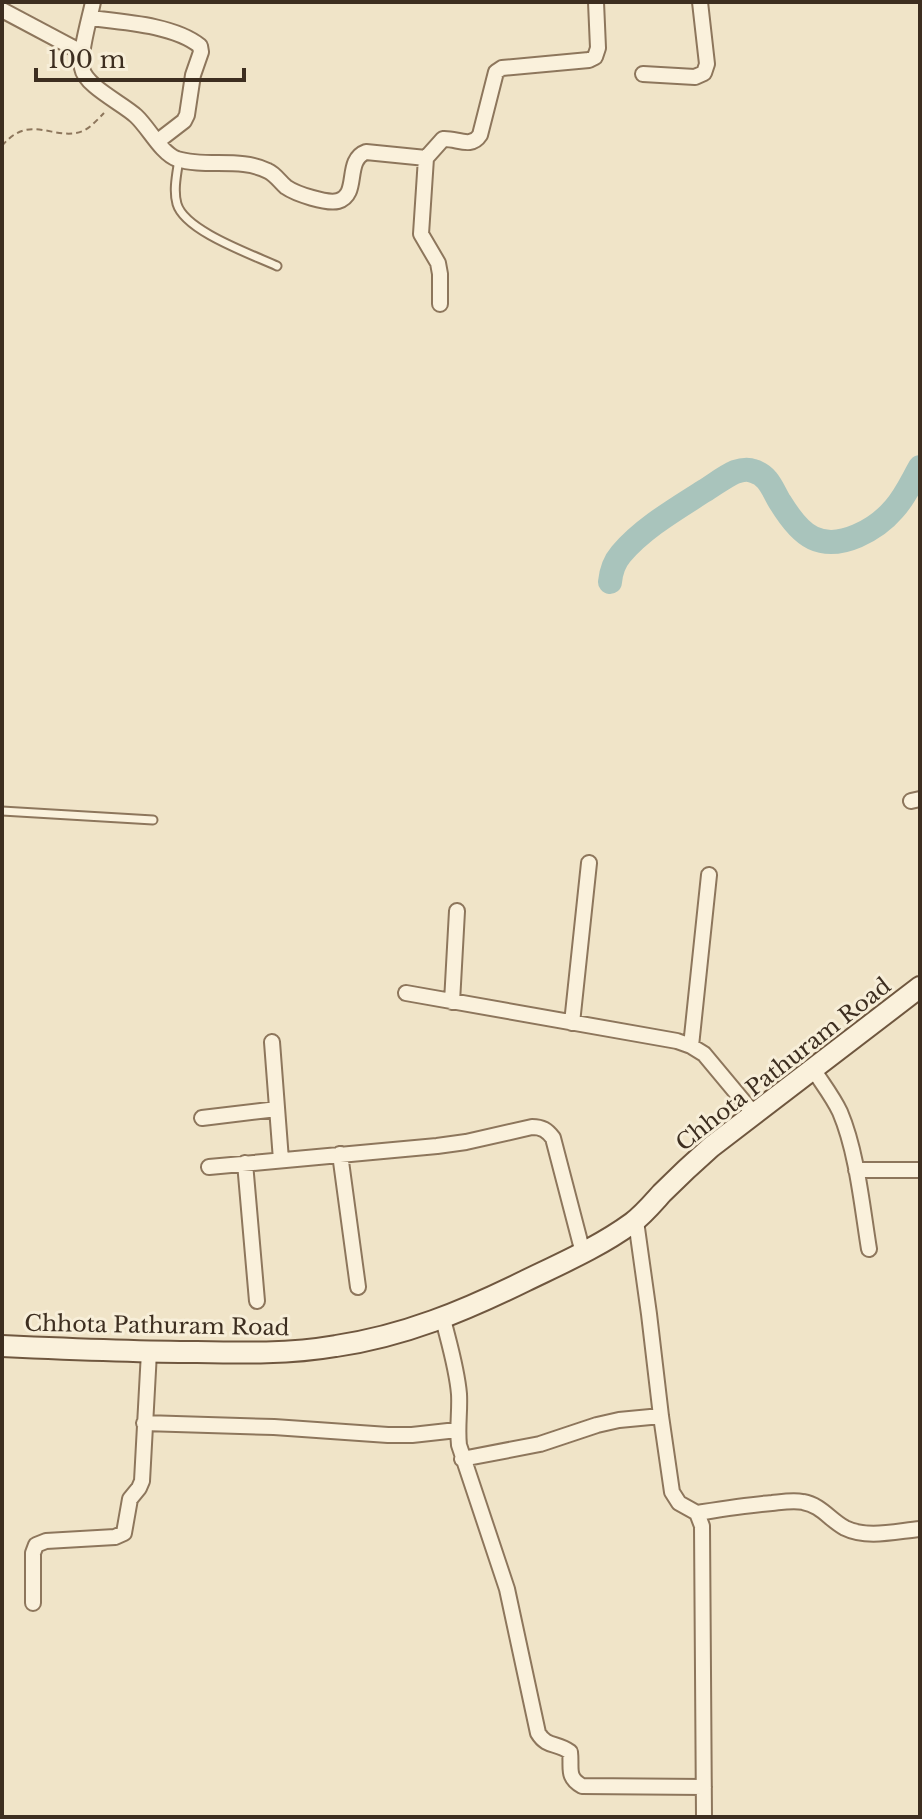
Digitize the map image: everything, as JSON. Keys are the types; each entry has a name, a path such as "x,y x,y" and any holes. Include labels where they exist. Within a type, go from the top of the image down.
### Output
{"street":[{"path":"93,2 82,68 88,80 136,116 168,155 179,159 257,167 269,171 297,193 329,201 340,201 346,196 359,155 366,152 426,158"},
{"path":"440,304 438,263 421,234 426,158 443,139 469,143 478,138 496,72 502,68 595,57 598,48 596,2"},
{"path":"643,74 695,77 704,73 707,64 700,2"},
{"path":"2,10 83,53"},
{"path":"90,18 159,28 200,46 187,115 184,121 158,141"},
{"path":"572,1023 589,863"},
{"path":"691,1046 709,875"},
{"path":"452,1002 457,911"},
{"name":"Chhota Pathuram Road","path":"2,1346 149,1352 299,1351 339,1346 443,1319 583,1253 636,1221 711,1147 920,987"},
{"path":"406,993 677,1041 704,1054 754,1114"},
{"path":"272,1042 281,1160"},
{"path":"813,1069 844,1124 856,1170 869,1249"},
{"path":"202,1118 277,1109"},
{"path":"209,1167 466,1142 532,1127 545,1129 553,1138 583,1253"},
{"path":"340,1154 358,1287"},
{"path":"245,1163 257,1301"},
{"path":"856,1170 920,1170"},
{"path":"636,1221 672,1492 679,1503 697,1513 738,1506 806,1502 852,1530 866,1533 920,1529"},
{"path":"443,1319 457,1376 457,1430 462,1459 507,1589 538,1733 549,1744 564,1747 570,1752 571,1776 582,1786 704,1787"},
{"path":"33,1603 33,1553 36,1545 46,1541 115,1537 124,1533 130,1499 142,1481 149,1352"},
{"path":"462,1459 540,1444 619,1420 661,1416"},
{"path":"144,1423 388,1435 457,1430"},
{"path":"697,1513 702,1526 704,1817"}],"lane":[{"path":"179,159 177,204 187,220 203,231 277,266"},
{"path":"2,811 153,820"}],"path":[{"path":"2,146 23,131 37,128 71,133 84,130 117,101"}],"waterway":[{"path":"610,582 619,557 639,536 735,472 749,470 763,476 803,532 813,538 835,542 857,536 887,517 902,499 920,467"}]}
